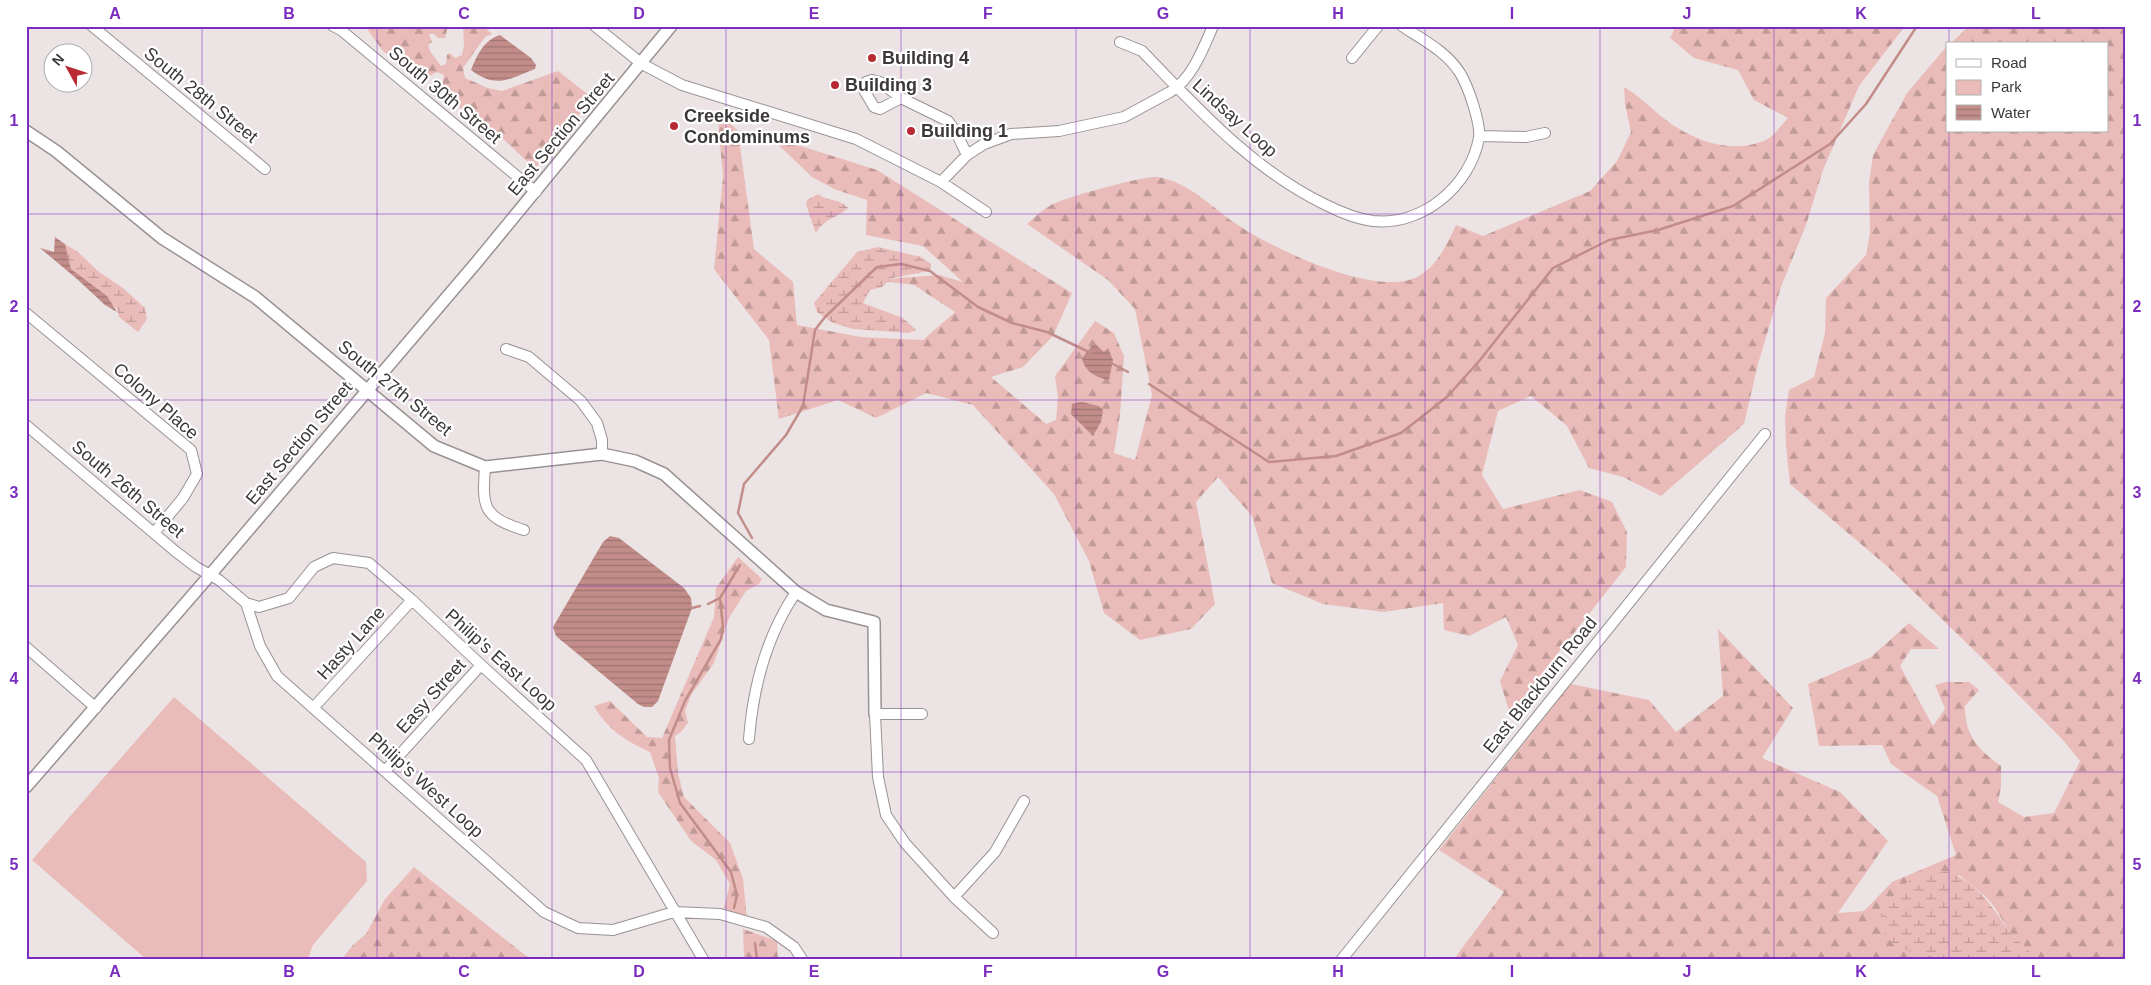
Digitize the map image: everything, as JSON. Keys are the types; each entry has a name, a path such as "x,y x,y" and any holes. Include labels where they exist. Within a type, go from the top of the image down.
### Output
{"street":[{"name":"South 28th Street","path":"92,26 265,169"},
{"name":"South 30th Street","path":"333,26 341,30 536,192"},
{"path":"595,26 642,64 692,90 856,139 941,182 986,212"},
{"name":"East Section Street","path":"26,787 210,575 536,192 671,26"},
{"path":"941,182 967,155 984,144 1011,134 1059,131 1124,117 1177,88 1200,56 1213,26"},
{"path":"1352,58 1378,26"},
{"name":"Lindsay Loop","path":"1120,42 1142,51 1177,88 1244,152 1310,198 1341,213 1373,221 1396,220 1422,213 1456,186 1470,164 1479,136 1471,95 1460,73 1446,55 1402,26"},
{"path":"901,98 948,121 956,132 967,155"},
{"name":"South 27th Street","path":"26,131 56,151 162,238 255,297 434,446 485,467 602,454 635,461 664,474 796,592 826,610 874,622 875,714"},
{"path":"1479,136 1526,137 1545,133"},
{"name":"Colony Place","path":"26,313 191,450 197,474 183,498 154,533"},
{"path":"506,349 529,357 581,401 598,423 602,440 602,454"},
{"name":"South 26th Street","path":"26,425 154,533 196,567 210,575"},
{"name":"East Blackburn Road","path":"1342,959 1765,434"},
{"path":"485,467 482,496 489,510 502,523 524,530"},
{"name":"Philip's East Loop","path":"246,603 259,607 288,598 314,567 334,558 369,564 412,600 586,760 619,812 674,912 703,959"},
{"path":"210,575 221,581 246,603"},
{"path":"749,739 752,706 774,632 784,610 796,592"},
{"name":"Hasty Lane","path":"314,707 412,600"},
{"name":"Philip's West Loop","path":"246,603 260,646 277,676 544,912 578,928 613,930 674,912 720,914 766,927 794,947 802,959"},
{"path":"26,648 96,708"},
{"name":"Easy Street","path":"385,771 481,665"},
{"path":"922,714 875,714 878,776 886,815 905,843 954,897 993,933"},
{"path":"954,897 995,852 1024,801"}],"green space":[{"path":"365,26 448,26 445,38 438,38 434,34 429,34 432,42 428,45 430,51 441,66 446,64 447,55 450,53 455,58 462,55 464,45 463,26 483,26 492,34 485,37 463,68 465,78 488,88 502,91 558,71 590,96 570,130 535,169 500,136 491,133 448,98 450,89 442,85 444,75 437,72 424,79 416,78 403,63 396,61 383,51"},
{"path":"1676,26 1905,26 1859,86 1823,170 1806,225 1781,287 1758,364 1744,424 1661,496 1623,477 1589,468 1567,426 1531,396 1498,411 1482,475 1503,509 1580,490 1612,502 1627,532 1626,567 1510,714 1500,681 1518,645 1506,617 1469,636 1444,630 1443,603 1384,612 1323,604 1272,583 1252,516 1218,477 1196,502 1215,604 1191,629 1140,640 1104,613 1089,561 1054,494 973,405 926,393 876,418 838,400 779,419 769,340 714,269 723,177 717,109 738,131 754,249 793,282 797,325 861,337 923,340 955,312 914,285 874,280 939,275 963,282 923,246 866,235 867,200 834,189 812,177 769,136 877,170 1072,293 1053,336 1023,367 991,377 1046,424 1056,420 1058,398 1055,376 1095,321 1114,333 1124,356 1120,415 1114,453 1135,460 1152,395 1135,309 1108,280 1027,224 1042,211 1058,202 1086,193 1121,183 1157,177 1180,184 1191,190 1257,237 1330,270 1383,282 1405,281 1422,274 1433,264 1442,252 1456,225 1483,236 1590,191 1617,161 1631,132 1625,104 1624,87 1677,128 1701,140 1727,146 1740,146 1766,140 1772,136 1788,118 1754,100 1738,70 1694,58 1670,38"},
{"path":"1969,26 2125,26 2125,959 2040,959 2017,941 1992,904 1959,875 1900,947 1941,959 1454,959 1504,892 1439,850 1571,684 1649,700 1676,732 1723,696 1718,629 1793,708 1762,758 1840,792 1888,841 1838,913 1864,911 1892,882 1956,855 1937,796 1891,764 1882,745 1819,746 1808,684 1871,657 1909,623 1939,649 1911,649 1900,666 1933,726 1945,709 1935,685 1946,682 1969,682 1979,690 1965,706 1967,726 1974,741 2001,766 2001,787 1998,802 2024,817 2054,813 2080,761 2063,740 1979,655 1888,567 1790,484 1785,416 1789,390 1814,377 1825,333 1826,298 1866,255 1870,233 1869,183 1873,155 1907,93 1946,47 1946,132 2108,132 2108,42 1952,42"},
{"path":"818,194 841,203 848,208 825,222 816,234 806,204 807,200"},
{"path":"65,244 78,252 99,272 123,288 145,308 147,319 138,332 119,317 117,309 71,269"},
{"path":"878,247 921,257 931,264 930,271 892,278 882,287 870,290 863,303 903,318 916,330 909,333 853,329 833,323 817,312 814,303 857,252"},
{"path":"738,557 762,579 759,584 746,591 729,618 714,663 691,695 685,711 688,723 675,736 678,773 684,797 730,843 743,879 747,919 724,908 730,884 716,860 691,841 658,792 659,778 650,752 618,734 594,706 610,701 647,737 662,738 714,617 716,588"},
{"path":"174,697 366,862 367,881 313,945 308,959 146,959 32,860"},
{"path":"414,867 530,959 342,959 353,945 366,934 385,899"},
{"path":"1947,872 1975,888 1986,899 2015,938 2040,959 1982,960 1936,957 1898,947 1887,937 1883,929 1881,914 1901,887 1922,875"},
{"path":"743,929 777,941 778,959 744,959"}],"water":[{"path":"500,35 531,58 536,65 535,69 510,79 495,81 480,76 471,70 485,44"},
{"path":"55,237 65,244 71,269 107,296 117,312 105,305 40,248 54,252"},
{"path":"1094,343 1104,352 1108,348 1113,360 1109,380 1100,378 1092,373 1083,363 1082,358"},
{"path":"1082,402 1099,406 1103,410 1101,422 1093,436 1071,414 1072,404"},
{"path":"610,536 619,538 684,588 691,598 692,608 658,701 652,707 644,707 638,704 556,636 553,627 603,542"}],"waterway":[{"path":"1149,384 1269,462 1336,456 1401,433 1447,397 1480,360 1553,268 1609,240 1658,230 1733,206 1830,144 1866,104 1917,26"},
{"path":"752,538 738,513 744,484 786,435 803,406 815,330 825,317 877,267 901,264 930,271 978,307 1012,323 1047,332 1091,353"},
{"path":"1109,362 1128,372"},
{"path":"734,908 737,895 731,872 680,803 670,768 669,740 685,701 721,639 723,627 720,598 740,565"},
{"path":"708,604 720,598"},
{"path":"692,608 700,606"},
{"path":"755,943 757,959"}],"place":[{"name":"Building 4","path":"872,58"},
{"name":"Building 3","path":"835,85"},
{"name":"Creekside Condominums","path":"674,126"},
{"name":"Building 1","path":"911,131"}]}
